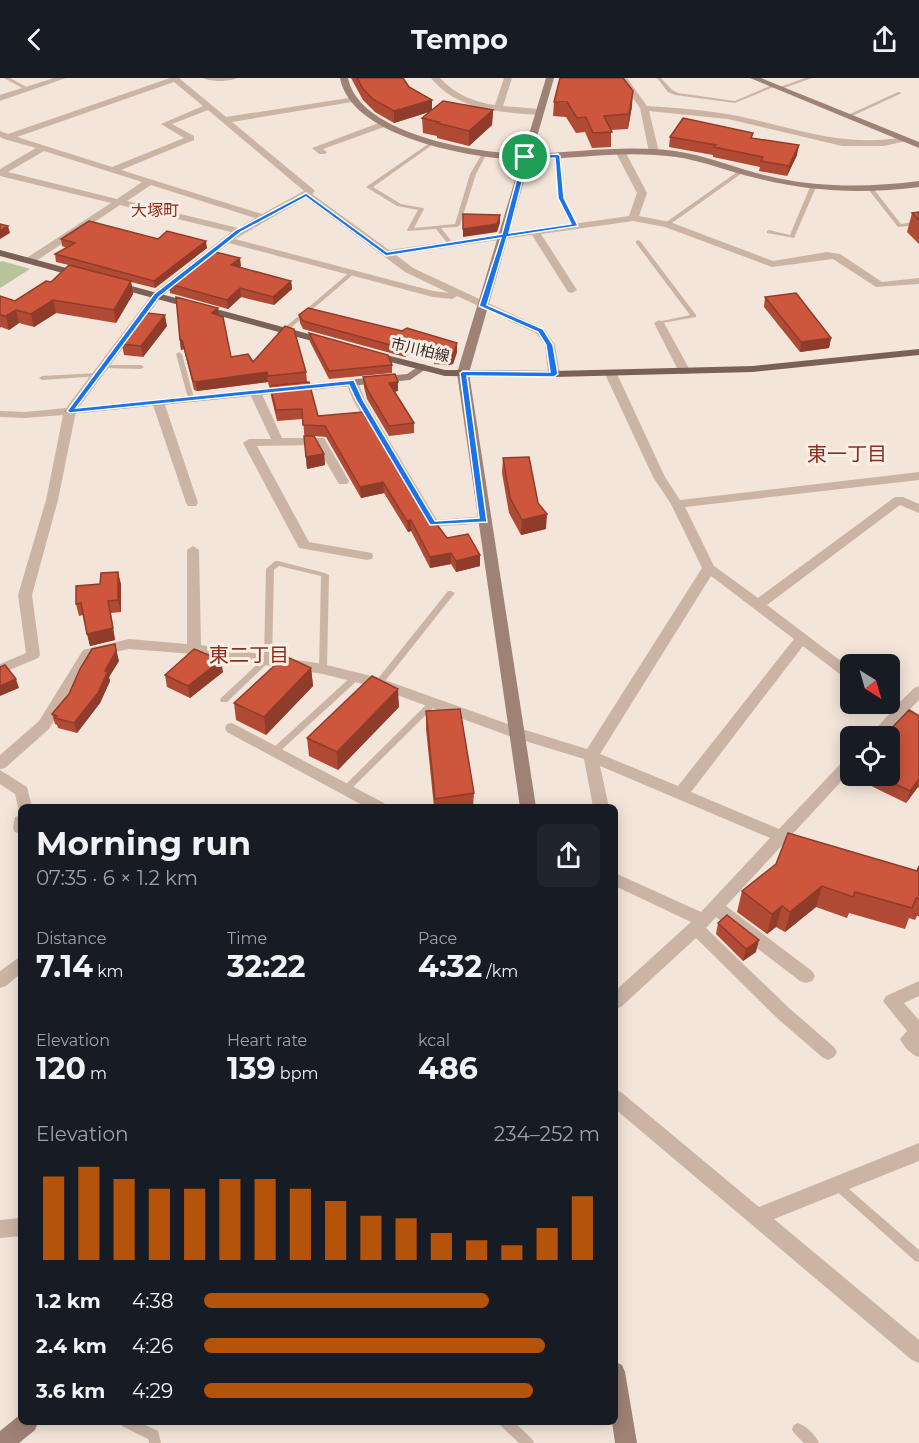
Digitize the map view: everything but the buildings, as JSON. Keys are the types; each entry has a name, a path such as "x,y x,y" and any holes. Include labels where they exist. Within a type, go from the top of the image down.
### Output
{"main road":[{"path":"0,253 337,344"},
{"name":"市川柏線","path":"357,350 422,368 463,373 554,374 753,369 919,352"}],"street":[{"path":"2,96 62,78"},
{"path":"0,669 33,655 25,595 52,500 70,411 157,296 238,231 310,191 175,78 4,136"},
{"path":"207,78 233,78"},
{"path":"344,78 347,92 352,99 384,124 433,143 485,153 525,157 654,152 693,157 813,187 870,188 919,184"},
{"path":"435,78 457,97 498,109 540,112"},
{"path":"498,109 508,78"},
{"path":"528,804 463,373 550,78"},
{"path":"623,78 644,108 654,152"},
{"path":"754,78 914,142"},
{"path":"225,120 352,99"},
{"path":"112,170 192,138 165,124 209,107"},
{"path":"644,108 725,116 828,142 868,144 914,142"},
{"path":"322,152 316,148 384,124"},
{"path":"4,136 261,217"},
{"path":"0,173 44,147"},
{"path":"621,153 642,193 633,218"},
{"path":"0,173 238,231"},
{"path":"29,261 149,182"},
{"path":"306,194 409,270 540,331 550,345 554,374"},
{"path":"386,254 633,218 667,224 772,264 827,255 836,256 880,285 919,281"},
{"path":"534,231 572,290"},
{"path":"228,240 433,294 463,297"},
{"path":"659,323 685,372"},
{"path":"0,414 25,415 70,411 410,376 422,368"},
{"path":"611,374 659,477 677,504 709,568 840,668"},
{"path":"352,382 359,400 433,524 484,520"},
{"path":"255,392 278,442"},
{"path":"158,402 192,503"},
{"path":"0,425 25,415"},
{"path":"343,481 320,441 249,442 304,545 367,556"},
{"path":"677,504 919,476"},
{"path":"758,605 899,500 919,509"},
{"path":"193,550 194,649"},
{"path":"600,804 591,756 709,568"},
{"path":"681,793 801,639"},
{"path":"0,764 44,725 88,653 129,644 194,649 324,669 379,683 517,733 591,756 781,836"},
{"path":"900,704 919,691"},
{"path":"900,710 919,721"},
{"path":"232,728 374,804"},
{"path":"618,999 705,918 840,774"},
{"path":"0,776 22,791 24,804"},
{"path":"618,880 705,918 806,976"},
{"path":"705,918 783,1013 828,1052"},
{"path":"0,981 18,966"},
{"path":"919,988 892,1001 919,1032 909,1039 919,1049"},
{"path":"618,1100 919,1353"},
{"path":"758,1216 919,1152"},
{"path":"0,1229 18,1227"},
{"path":"618,1391 626,1443"},
{"path":"3,1443 24,1425"}],"lane":[{"path":"6,78 28,89"},
{"path":"659,78 670,91 677,94 735,102 810,78"},
{"path":"848,116 900,93"},
{"path":"433,143 369,187 399,205 421,209 410,231 457,225 473,174 485,153"},
{"path":"558,156 561,198 574,226"},
{"path":"667,224 742,171"},
{"path":"769,232 792,237 813,187"},
{"path":"870,188 900,226 919,223"},
{"path":"438,228 450,243"},
{"path":"638,242 694,316 659,323"},
{"path":"285,330 352,273"},
{"path":"179,354 191,398"},
{"path":"42,378 141,367"},
{"path":"224,700 268,659 270,569 278,563 325,575 324,669"},
{"path":"379,683 451,593"},
{"path":"275,751 356,677"},
{"path":"346,789 433,703"},
{"path":"837,1185 919,1257"},
{"path":"132,1425 154,1435 154,1443"},
{"path":"508,1425 528,1443"},
{"path":"798,1430 813,1443"}],"green space":[{"path":"0,262 30,269 0,288"}],"district":[{"name":"大塚町","path":"155,210"},
{"name":"東一丁目","path":"847,454"},
{"name":"東二丁目","path":"249,655"}],"route":[{"path":"525,157 505,235 386,254 306,194 261,217 238,231 157,296 70,411 352,382 359,400 433,524 484,520 463,373 554,374 550,345 545,335 528,324 483,306 505,235 574,226 561,198 558,156 525,157"}]}
